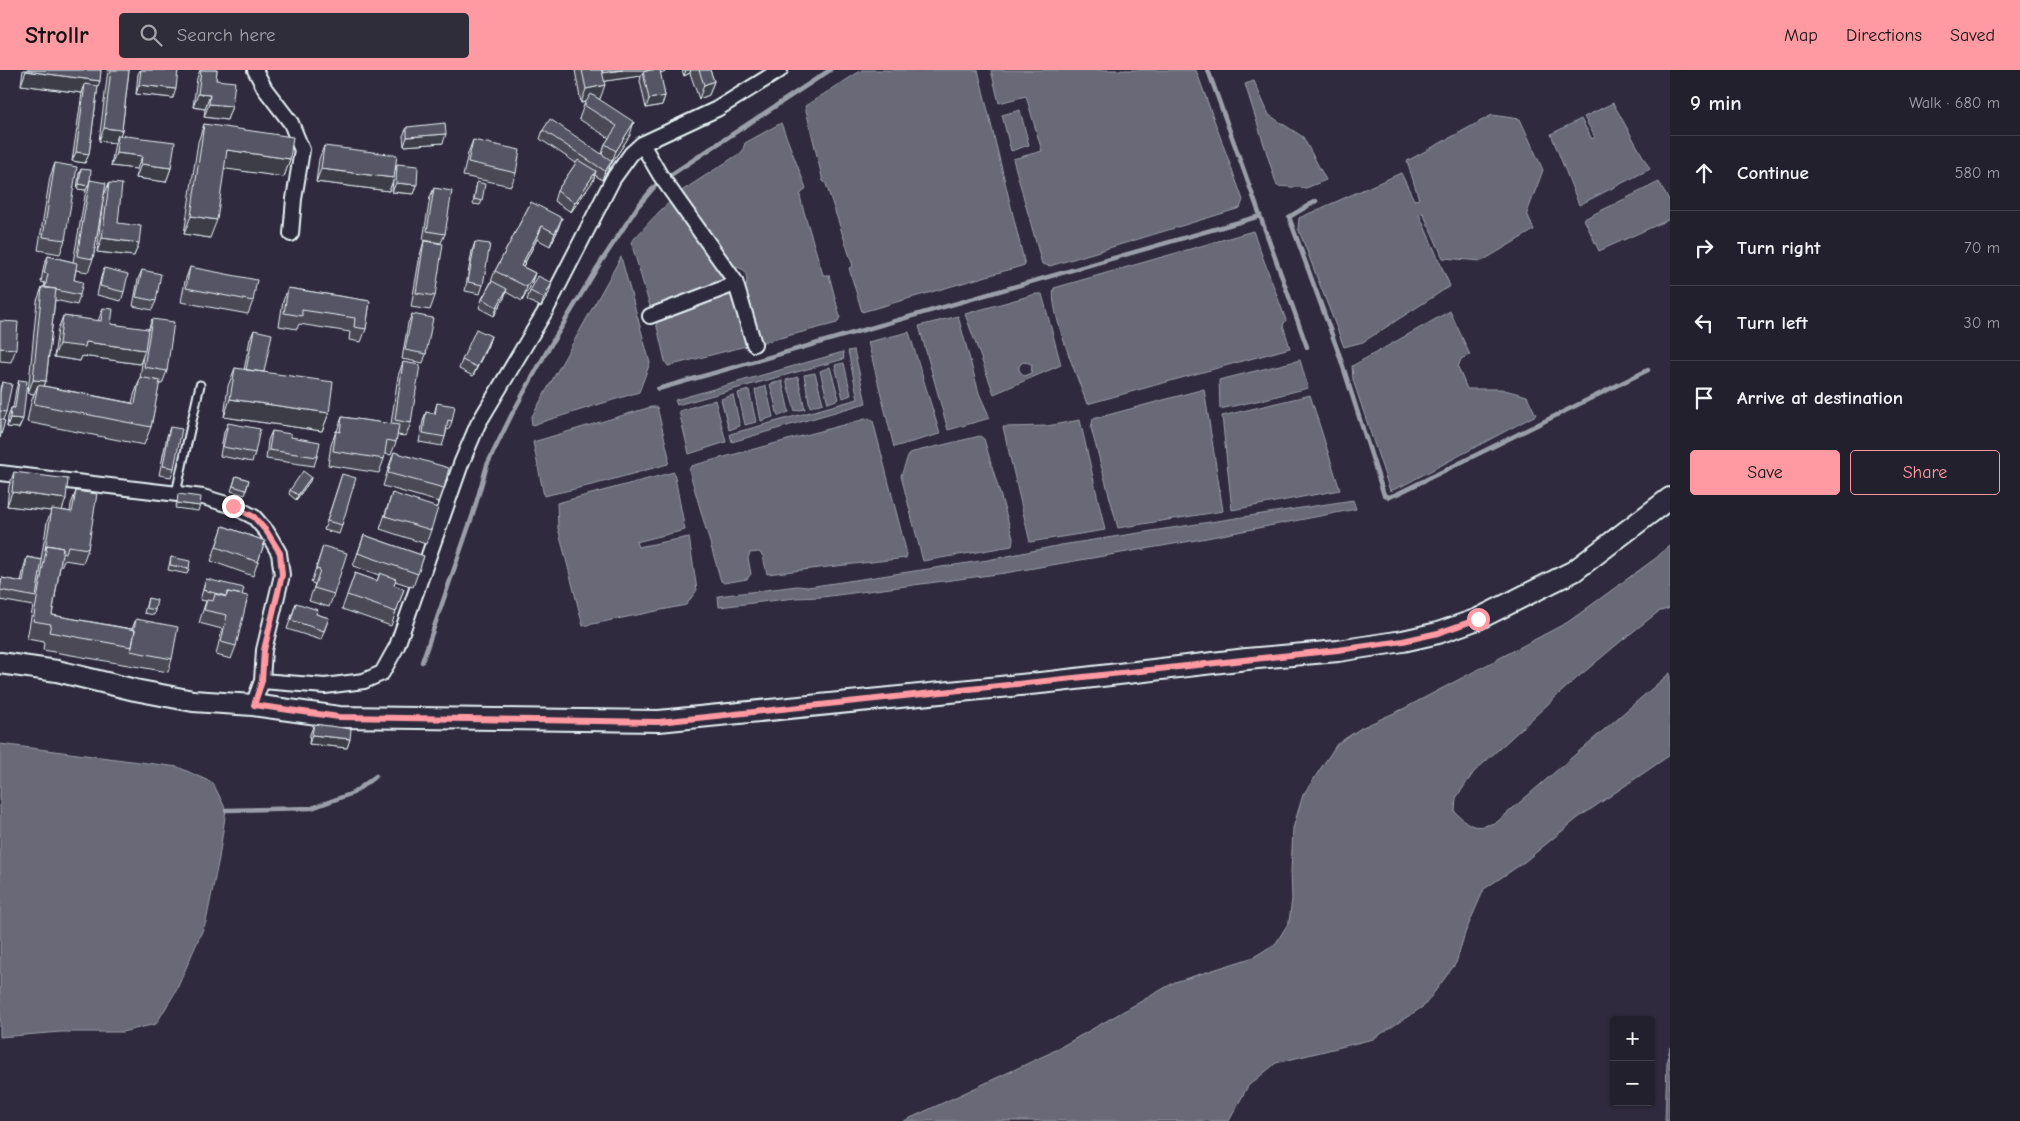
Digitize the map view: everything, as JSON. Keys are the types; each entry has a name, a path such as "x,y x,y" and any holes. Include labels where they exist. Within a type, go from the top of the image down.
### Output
{"main road":[{"path":"0,663 57,671 135,690 193,701 254,705 339,717 659,722 1050,682 1403,641 1438,633 1478,619 1574,571 1670,498"}],"street":[{"path":"255,70 265,89 290,123 302,150 294,199 291,234"},
{"path":"262,681 325,686 364,681 382,673 397,646 478,424 546,310 613,180 631,154 642,144 717,109 780,70"},
{"path":"642,144 664,181 735,281 754,344"},
{"path":"650,316 727,287 735,281"},
{"path":"0,473 203,496 233,506 254,517 267,532 280,553 282,575 264,650 262,681 254,705"}],"lane":[{"path":"176,494 200,385"}],"water":[{"path":"862,70 978,70 1025,265 862,312 849,268 853,266 826,184 823,181 805,106"},
{"path":"991,70 1196,70 1243,200 1240,208 1050,266 1042,264 1013,159 1042,151 1026,96 999,103"},
{"path":"1254,81 1269,115 1303,137 1326,180 1306,188 1277,186 1245,84"},
{"path":"1613,103 1650,169 1579,205 1551,134 1581,119 1592,139 1595,137 1584,117"},
{"path":"1020,110 1029,145 1011,151 1002,115"},
{"path":"1492,115 1520,119 1543,170 1527,213 1534,230 1482,261 1443,258 1423,213 1419,214 1450,286 1363,342 1344,347 1298,228 1299,218 1401,173 1414,200 1419,199 1407,161"},
{"path":"781,123 806,188 800,195 802,205 823,275 829,275 840,317 837,323 757,344 743,293 747,282 744,270 730,267 680,192 742,152 745,143"},
{"path":"1659,182 1670,202 1670,219 1599,251 1584,219"},
{"path":"671,201 724,274 723,286 652,313 631,242"},
{"path":"1253,231 1286,320 1283,325 1290,348 1087,404 1060,327 1053,298 1054,288"},
{"path":"621,257 650,363 639,392 532,425 531,418"},
{"path":"727,291 735,297 750,345 668,366 665,361 655,318"},
{"path":"1036,294 1042,294 1061,365 994,394 965,314","holes":["1023,362 1032,365 1031,373 1024,376 1019,370 1019,366"]},
{"path":"1450,311 1470,355 1461,359 1458,367 1467,389 1501,389 1527,396 1536,415 1390,491 1353,380 1352,366"},
{"path":"958,316 979,393 990,418 948,430 919,326"},
{"path":"909,332 940,434 894,447 868,342"},
{"path":"854,350 866,403 732,442 730,434 858,399 848,351"},
{"path":"843,352 844,359 677,405 675,400"},
{"path":"1300,360 1308,388 1220,409 1219,380"},
{"path":"844,363 851,395 843,398 835,365"},
{"path":"830,367 839,399 828,403 820,371"},
{"path":"815,373 823,403 810,407 804,375"},
{"path":"798,377 805,409 795,411 786,380"},
{"path":"782,381 789,412 778,416 770,384"},
{"path":"766,386 773,417 761,421 755,390"},
{"path":"1204,389 1223,511 1118,528 1091,428 1093,419"},
{"path":"749,390 756,422 745,425 738,393"},
{"path":"733,395 740,426 729,430 721,399"},
{"path":"1310,395 1340,490 1232,510 1222,416"},
{"path":"715,400 726,442 689,454 679,411"},
{"path":"651,407 657,407 669,457 668,464 544,496 533,442"},
{"path":"869,418 873,421 907,554 906,558 767,574 763,556 759,552 750,553 748,558 751,574 747,579 724,583 721,581 689,470 691,466"},
{"path":"1080,420 1105,530 1030,542 1003,427 1047,426"},
{"path":"980,436 984,439 1013,538 1012,546 923,561 901,476 909,453"},
{"path":"674,472 685,530 636,542 638,547 689,537 697,590 686,605 583,626 558,528 557,503"},
{"path":"1353,500 1356,509 1191,541 1005,573 822,597 795,598 719,607 718,596 797,586 808,587 988,560 1061,545"},
{"path":"1670,545 1670,608 1658,612 1571,683 1474,772 1456,798 1455,812 1470,824 1478,827 1497,822 1670,673 1670,755 1578,818 1523,863 1484,889 1465,933 1456,963 1424,1006 1373,1039 1276,1063 1248,1086 1229,1121 904,1121 1050,1053 1175,982 1254,957 1276,943 1289,922 1292,899 1293,828 1303,795 1337,744 1361,728 1403,709 1568,622 1656,558"},
{"path":"0,744 178,767 213,783 226,810 219,858 206,922 176,991 156,1024 122,1032 61,1032 0,1037"},
{"path":"1670,1047 1670,1121 1665,1121 1667,1062"}],"building":[{"path":"26,70 101,70 100,81"},
{"path":"111,70 129,70 122,130 104,128"},
{"path":"141,70 178,70 176,89 139,85"},
{"path":"201,70 217,70 216,80 235,82 232,106 209,104 210,95 198,94"},
{"path":"582,70 602,70 605,85 586,89"},
{"path":"602,70 623,70 602,73"},
{"path":"660,70 665,96 649,99 643,72"},
{"path":"699,70 710,70 714,81 704,85"},
{"path":"85,84 98,86 89,154 76,152"},
{"path":"591,94 634,122 616,151 605,144 617,126 584,105"},
{"path":"550,119 612,161 605,171 543,130"},
{"path":"445,123 446,134 407,137 407,127"},
{"path":"204,124 293,137 290,159 227,150 217,220 191,216"},
{"path":"118,135 175,142 171,168 141,164 142,156 116,153"},
{"path":"473,140 520,150 516,173 468,162"},
{"path":"324,146 397,155 394,178 321,169"},
{"path":"578,160 596,171 575,203 557,191"},
{"path":"55,163 77,167 65,240 43,237"},
{"path":"397,164 418,166 417,185 396,183"},
{"path":"81,169 91,170 88,186 79,184"},
{"path":"90,180 106,183 93,259 77,256"},
{"path":"477,182 485,184 482,201 474,199"},
{"path":"109,183 122,184 118,223 141,226 139,243 102,238"},
{"path":"434,188 452,191 445,234 427,231"},
{"path":"531,202 562,218 555,233 542,226 521,266 535,273 527,287 495,271"},
{"path":"424,241 443,244 435,296 416,293"},
{"path":"475,242 490,244 483,285 468,282"},
{"path":"48,256 77,263 74,280 83,282 80,295 45,288 48,274 44,273"},
{"path":"190,267 257,280 253,301 186,288"},
{"path":"104,268 128,274 124,292 100,286"},
{"path":"142,270 161,274 156,301 136,297"},
{"path":"538,276 552,283 544,298 530,291"},
{"path":"492,281 507,289 497,307 482,299"},
{"path":"42,287 56,289 46,381 33,380"},
{"path":"288,288 370,301 366,329 354,327 355,318 302,310 302,316 284,313"},
{"path":"103,308 113,309 111,324 148,329 145,350 86,342 85,347 59,344 63,316 101,321"},
{"path":"412,314 433,318 426,354 405,350"},
{"path":"152,319 174,322 167,371 144,367"},
{"path":"0,321 18,322 16,349 0,348"},
{"path":"476,329 491,336 477,367 462,360"},
{"path":"254,330 272,334 264,372 246,370"},
{"path":"403,362 420,365 411,423 395,420"},
{"path":"235,368 333,382 329,413 230,399"},
{"path":"140,377 160,381 151,427 34,404 38,385 135,404"},
{"path":"19,380 27,381 23,419 10,418 11,408 15,408"},
{"path":"2,382 12,384 6,412 0,411"},
{"path":"437,403 455,406 452,421 448,420 445,437 423,433 426,412 435,414"},
{"path":"342,417 399,425 396,442 387,440 384,459 333,451 336,431 340,432"},
{"path":"0,419 5,421 0,438"},
{"path":"228,423 260,429 255,453 223,447"},
{"path":"170,427 182,429 174,468 163,466"},
{"path":"272,431 291,434 291,437 320,442 317,457 269,450"},
{"path":"394,452 449,468 444,488 388,473"},
{"path":"303,471 311,477 298,495 290,490"},
{"path":"14,472 68,479 66,499 12,492"},
{"path":"342,474 356,478 342,525 327,521"},
{"path":"236,476 249,480 246,490 233,486"},
{"path":"76,491 97,494 88,549 68,546 66,553 63,553 63,548 47,545 45,550 52,509 72,512"},
{"path":"392,493 438,508 431,530 385,516"},
{"path":"178,494 201,497 200,506 177,503"},
{"path":"223,526 265,541 258,562 216,547"},
{"path":"364,535 424,556 418,574 358,553"},
{"path":"47,545 63,548 52,615 135,630 132,647 49,632 51,624 33,621"},
{"path":"323,546 347,553 334,594 314,588 320,570 316,569"},
{"path":"27,557 42,560 36,597 0,590 2,578 23,582"},
{"path":"171,557 190,561 189,569 170,565"},
{"path":"355,573 377,581 380,573 396,579 394,585 404,589 396,612 347,595"},
{"path":"206,579 244,588 242,595 228,592 226,596 203,590"},
{"path":"228,592 248,596 236,646 221,642 227,615 204,610 207,600 213,601 215,594 226,597"},
{"path":"148,598 157,600 155,610 146,608"},
{"path":"296,603 318,610 316,614 329,618 324,631 291,620"},
{"path":"136,619 178,627 172,659 130,651"},
{"path":"314,724 351,729 350,739 312,735"}],"waterway":[{"path":"422,662 473,514 487,465 512,414 547,351 597,268 638,206 655,186 669,176 830,70"},
{"path":"1208,70 1307,347"},
{"path":"1316,201 1289,217 1339,354 1384,495 1389,497 1397,494 1648,370"},
{"path":"658,389 1260,216"},
{"path":"226,810 312,808 353,793 376,776"}],"route":[{"path":"233,506 254,517 267,532 280,553 282,575 264,650 262,681 254,705 339,717 659,722 1338,650 1403,641 1438,633 1478,619"}]}
